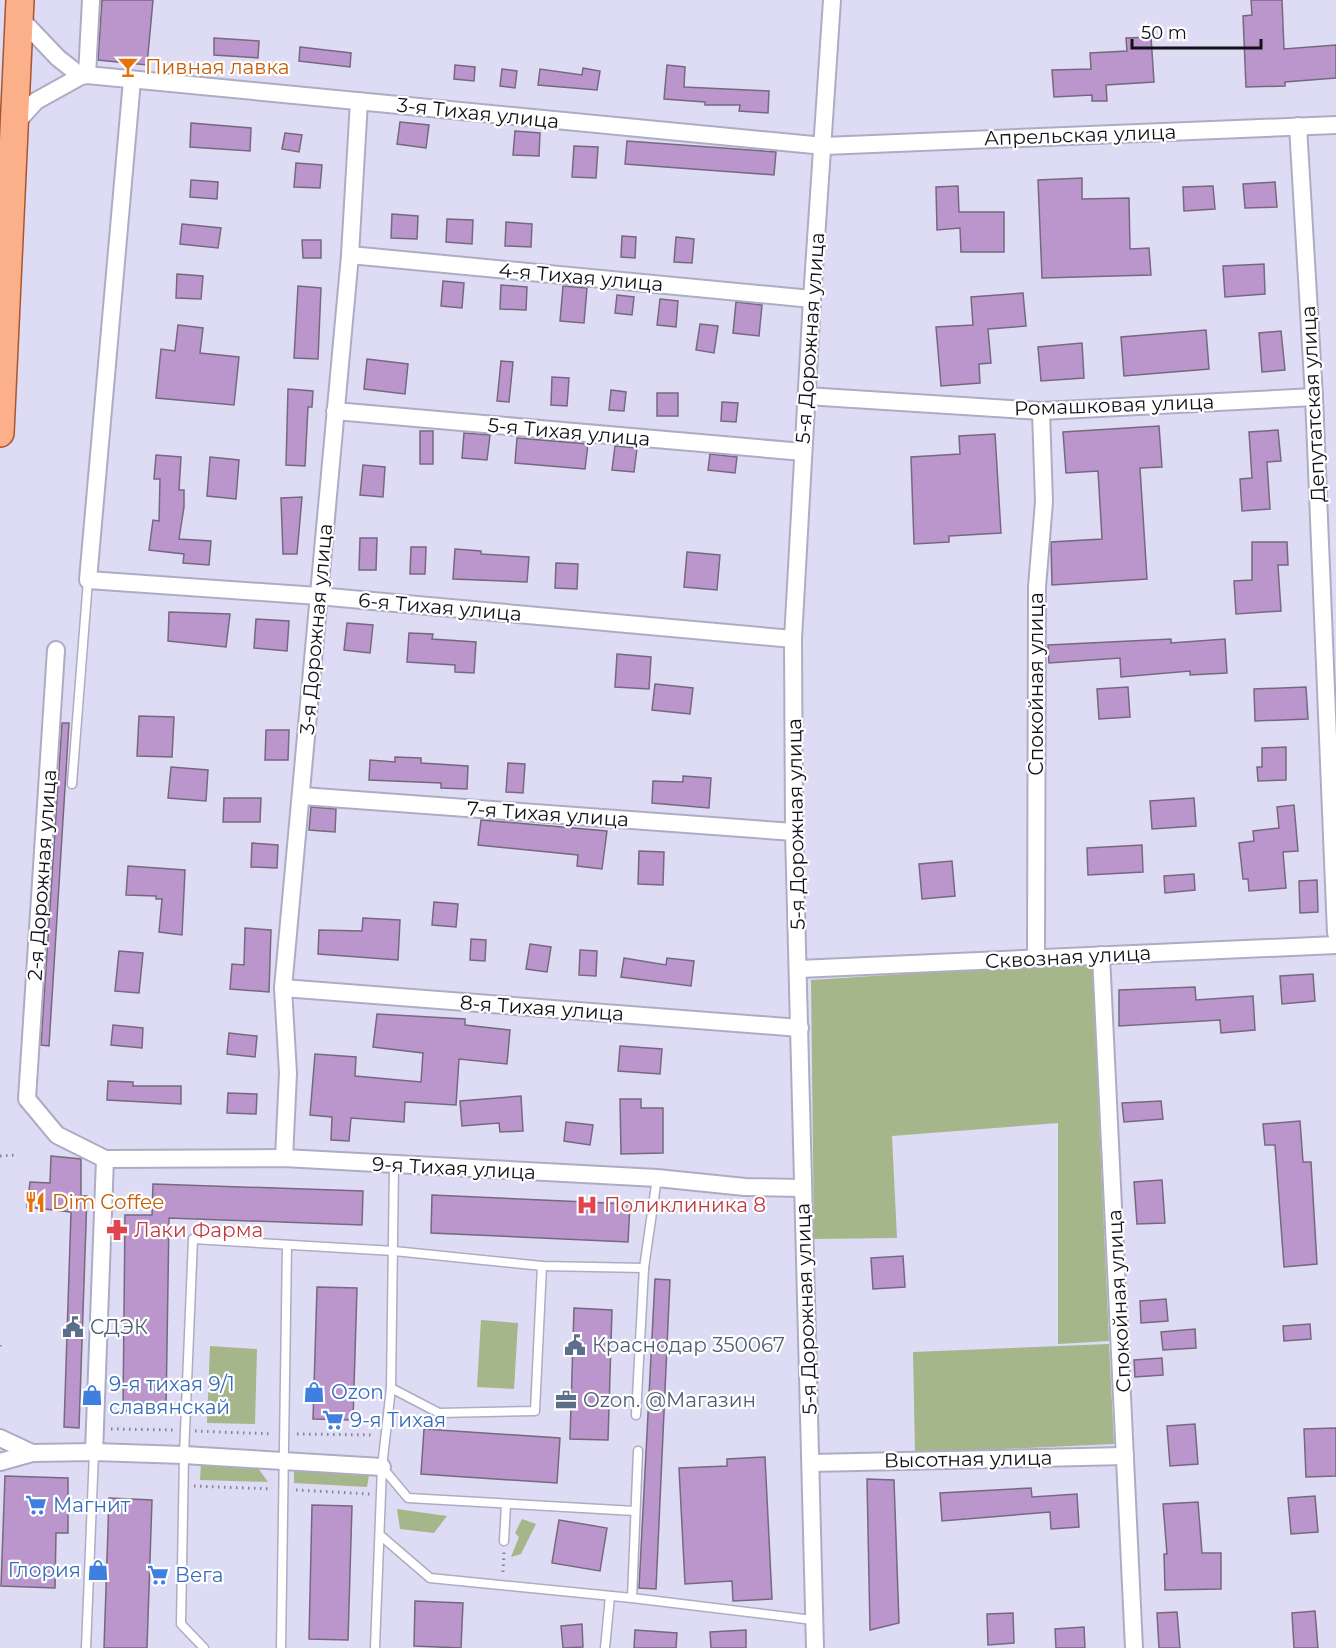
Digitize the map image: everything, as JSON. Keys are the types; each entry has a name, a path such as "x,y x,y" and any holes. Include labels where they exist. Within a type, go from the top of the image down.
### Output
{"main road":[{"path":"0,433 20,8"}],"street":[{"path":"84,76 91,0"},
{"name":"5-я Дорожная улица","path":"815,1648 794,832 793,639 806,396 832,0"},
{"path":"20,8 58,58 84,76"},
{"path":"15,124 36,101 84,76"},
{"name":"3-я Тихая улица","path":"84,76 824,146"},
{"path":"88,580 132,80"},
{"name":"3-я Дорожная улица","path":"284,1158 288,1073 284,988 350,255 359,101"},
{"name":"Апрельская улица","path":"824,146 1336,125"},
{"name":"Депутатская улица","path":"1299,126 1314,397 1336,933"},
{"name":"4-я Тихая улица","path":"350,255 812,299"},
{"name":"Ромашковая улица","path":"806,396 1041,411 1314,397"},
{"name":"5-я Тихая улица","path":"335,411 803,452"},
{"name":"Спокойная улица","path":"1036,958 1036,587 1044,502 1041,411"},
{"name":"6-я Тихая улица","path":"88,580 318,596 793,639"},
{"name":"2-я Дорожная улица","path":"56,650 27,1100 57,1135 105,1159"},
{"name":"7-я Тихая улица","path":"302,796 794,832"},
{"name":"Сквозная улица","path":"799,969 1336,945"},
{"name":"Спокойная улица","path":"1101,955 1134,1648"},
{"name":"8-я Тихая улица","path":"284,988 800,1028"},
{"name":"9-я Тихая улица","path":"105,1159 284,1158 657,1178 745,1188 802,1188"},
{"path":"94,1452 105,1159"},
{"path":"0,1438 32,1453"},
{"path":"0,1462 32,1453 94,1452 284,1460 382,1467"},
{"name":"Высотная улица","path":"811,1463 1125,1456"}],"lane":[{"path":"72,784 88,580"},
{"path":"375,1648 382,1467 391,1388 394,1165"},
{"path":"636,1416 644,1268 657,1178"},
{"path":"204,1648 181,1624 184,1455 193,1239 394,1251 542,1266 644,1268"},
{"path":"281,1648 287,1245"},
{"path":"391,1388 439,1413 536,1411 542,1266"},
{"path":"632,1598 638,1451"},
{"path":"86,1648 94,1452"},
{"path":"382,1467 408,1498 635,1511"},
{"path":"504,1541 506,1504"},
{"path":"380,1535 430,1578 632,1598 813,1620"},
{"path":"605,1648 610,1596"}],"path":[{"path":"0,1156 16,1155"},
{"path":"95,1428 385,1435"},
{"path":"502,1585 504,1541"}],"green space":[{"path":"1092,962 1109,1341 1058,1344 1058,1123 892,1136 897,1238 814,1239 811,980"},
{"path":"481,1320 518,1323 514,1389 477,1387"},
{"path":"1109,1344 1114,1444 915,1453 913,1352"},
{"path":"210,1346 257,1349 255,1424 207,1423"},
{"path":"201,1462 258,1468 268,1482 200,1480"},
{"path":"294,1469 369,1475 367,1487 294,1483"},
{"path":"397,1509 447,1516 434,1533 400,1529"},
{"path":"522,1519 536,1524 521,1554 511,1557 519,1537 515,1533"}],"building":[{"path":"102,0 153,0 147,65 98,60"},
{"path":"1251,0 1282,0 1284,49 1336,45 1336,78 1285,82 1285,86 1246,87 1243,16 1252,15"},
{"path":"1151,37 1154,82 1106,85 1107,101 1092,101 1092,95 1054,97 1052,70 1091,69 1090,53 1127,51 1126,38"},
{"path":"214,38 259,41 258,58 214,55"},
{"path":"300,47 351,53 350,67 299,61"},
{"path":"455,65 475,67 474,81 454,79"},
{"path":"667,65 685,67 684,87 769,91 768,113 739,111 740,105 705,105 705,102 664,99"},
{"path":"583,68 600,71 597,90 538,85 540,69 582,75"},
{"path":"502,69 517,71 515,88 500,86"},
{"path":"400,122 429,125 426,148 397,144"},
{"path":"191,123 251,128 250,151 190,147"},
{"path":"515,131 540,133 539,156 513,155"},
{"path":"285,133 302,135 299,152 282,149"},
{"path":"627,141 776,152 774,175 625,164"},
{"path":"574,146 598,147 596,178 572,177"},
{"path":"296,163 322,165 320,188 294,187"},
{"path":"1082,178 1082,199 1129,198 1130,249 1149,248 1151,275 1042,278 1038,180"},
{"path":"191,180 218,182 217,199 190,197"},
{"path":"1275,182 1277,207 1245,208 1243,184"},
{"path":"958,186 959,212 1004,212 1004,252 961,252 960,228 937,230 936,187"},
{"path":"1213,186 1215,209 1184,211 1183,187"},
{"path":"392,214 418,216 417,239 391,238"},
{"path":"447,219 473,220 472,244 446,242"},
{"path":"506,222 532,224 531,247 505,246"},
{"path":"182,224 221,228 218,248 180,244"},
{"path":"622,236 636,237 635,258 621,257"},
{"path":"676,237 694,239 692,263 674,262"},
{"path":"302,240 321,240 321,258 303,258"},
{"path":"1264,264 1265,294 1225,297 1223,266"},
{"path":"177,274 203,276 201,299 176,298"},
{"path":"443,281 464,283 462,308 441,306"},
{"path":"501,285 527,287 526,310 500,309"},
{"path":"298,286 321,288 318,359 294,358"},
{"path":"563,286 587,288 584,323 560,321"},
{"path":"1023,293 1026,326 988,329 991,363 979,364 980,383 941,386 936,327 973,325 971,297"},
{"path":"617,295 634,297 632,315 615,313"},
{"path":"660,299 678,301 676,327 657,325"},
{"path":"736,302 762,305 759,336 733,333"},
{"path":"700,324 718,326 714,353 696,350"},
{"path":"178,325 203,328 200,353 239,357 234,405 156,398 161,349 175,351"},
{"path":"1206,330 1209,369 1124,376 1121,337"},
{"path":"1281,331 1285,370 1262,372 1259,333"},
{"path":"1082,343 1084,378 1041,381 1038,347"},
{"path":"367,359 408,364 405,394 364,389"},
{"path":"501,361 513,362 509,402 497,401"},
{"path":"552,377 569,378 567,406 551,405"},
{"path":"288,389 313,391 312,407 308,407 305,466 286,465"},
{"path":"611,390 626,392 624,411 609,410"},
{"path":"657,393 678,393 678,416 657,416"},
{"path":"722,402 738,403 736,422 721,421"},
{"path":"1159,426 1162,467 1140,468 1147,579 1052,585 1051,542 1102,539 1098,471 1066,473 1063,432"},
{"path":"1278,430 1281,461 1267,462 1270,509 1242,511 1240,479 1252,478 1249,432"},
{"path":"420,431 433,431 433,464 420,464"},
{"path":"464,433 490,435 487,460 462,458"},
{"path":"995,434 1001,533 949,536 949,542 914,544 911,457 960,454 959,436"},
{"path":"517,438 588,444 585,469 515,463"},
{"path":"615,446 637,448 634,472 612,470"},
{"path":"710,454 737,457 735,473 708,470"},
{"path":"156,455 181,457 179,490 184,490 184,507 179,539 211,541 209,565 183,563 184,554 149,550 153,520 159,521 160,479 154,479"},
{"path":"210,457 239,460 236,499 207,496"},
{"path":"363,465 385,467 383,497 360,495"},
{"path":"302,497 297,554 283,554 281,498"},
{"path":"360,538 377,538 376,570 359,570"},
{"path":"1252,542 1287,542 1288,565 1278,565 1281,611 1236,614 1234,581 1252,580"},
{"path":"411,547 426,547 425,574 410,574"},
{"path":"455,549 481,551 481,554 529,557 527,582 453,579"},
{"path":"687,552 720,555 717,590 684,587"},
{"path":"556,563 578,564 577,589 555,588"},
{"path":"169,612 230,614 226,647 168,641"},
{"path":"256,619 289,621 287,651 254,648"},
{"path":"347,623 373,625 370,653 344,650"},
{"path":"409,633 433,634 432,639 476,642 474,673 455,672 455,665 407,662"},
{"path":"1171,639 1171,643 1225,639 1227,673 1190,675 1190,671 1121,677 1120,658 1049,663 1048,645"},
{"path":"617,654 651,657 649,689 615,687"},
{"path":"655,684 693,688 690,714 652,710"},
{"path":"1128,687 1130,717 1099,719 1097,689"},
{"path":"1306,687 1308,719 1255,721 1254,689"},
{"path":"139,716 174,717 172,757 137,756"},
{"path":"62,723 69,723 49,1046 41,1045"},
{"path":"266,730 289,730 288,760 265,760"},
{"path":"1286,747 1286,780 1258,781 1257,767 1262,767 1262,748"},
{"path":"395,757 421,758 421,763 468,766 467,789 441,788 441,783 369,780 370,760 395,762"},
{"path":"508,763 525,764 523,793 506,792"},
{"path":"171,767 208,770 206,801 168,798"},
{"path":"683,776 711,778 709,808 652,803 653,781 683,782"},
{"path":"224,798 261,798 260,822 223,822"},
{"path":"1194,798 1196,826 1152,829 1150,801"},
{"path":"1294,805 1298,851 1283,852 1286,888 1249,891 1248,879 1243,879 1239,843 1254,841 1253,831 1279,828 1277,807"},
{"path":"311,807 336,809 335,832 309,830"},
{"path":"481,820 607,831 602,869 577,866 578,855 478,845"},
{"path":"252,843 278,845 277,868 251,867"},
{"path":"1142,845 1143,872 1088,875 1087,848"},
{"path":"639,851 664,852 663,885 638,884"},
{"path":"952,861 955,896 922,899 919,864"},
{"path":"128,866 185,870 182,935 159,932 162,899 156,899 156,896 126,895"},
{"path":"1194,874 1195,890 1165,893 1164,876"},
{"path":"1317,880 1318,912 1300,913 1299,881"},
{"path":"434,902 458,904 456,927 432,925"},
{"path":"363,918 400,920 398,960 318,954 319,930 362,931"},
{"path":"245,928 271,930 269,992 230,989 232,964 244,965"},
{"path":"471,939 486,940 485,961 470,960"},
{"path":"530,944 551,947 547,972 526,969"},
{"path":"580,950 597,951 596,976 579,975"},
{"path":"119,951 143,953 139,993 115,991"},
{"path":"624,958 666,965 667,958 694,961 691,986 621,977"},
{"path":"1313,974 1315,1001 1282,1004 1280,976"},
{"path":"1195,987 1196,1000 1253,996 1255,1030 1221,1033 1220,1020 1119,1026 1119,990"},
{"path":"377,1014 465,1019 465,1025 510,1030 507,1064 459,1059 456,1105 405,1102 404,1122 351,1118 349,1141 331,1140 332,1117 310,1115 315,1054 356,1057 355,1076 421,1082 423,1053 373,1047"},
{"path":"113,1025 143,1028 142,1048 111,1045"},
{"path":"229,1033 257,1036 255,1057 227,1054"},
{"path":"620,1046 662,1049 660,1074 618,1071"},
{"path":"108,1081 133,1082 133,1086 181,1086 181,1104 107,1100"},
{"path":"228,1093 257,1094 256,1114 227,1113"},
{"path":"521,1096 523,1131 500,1132 499,1123 462,1126 460,1101"},
{"path":"620,1099 641,1099 641,1108 663,1108 663,1153 621,1154"},
{"path":"1161,1101 1163,1119 1124,1122 1122,1103"},
{"path":"1300,1121 1303,1162 1311,1162 1317,1264 1284,1267 1275,1145 1265,1145 1263,1124"},
{"path":"566,1122 593,1125 590,1145 564,1141"},
{"path":"51,1156 81,1159 81,1196 87,1196 79,1428 64,1427 71,1212 27,1207 30,1182 50,1183"},
{"path":"1162,1180 1165,1223 1137,1224 1134,1182"},
{"path":"153,1184 363,1191 362,1225 169,1218 166,1411 123,1411 125,1215 152,1215"},
{"path":"432,1195 630,1204 628,1242 431,1233"},
{"path":"903,1256 905,1287 873,1289 871,1258"},
{"path":"655,1279 670,1280 656,1589 639,1588"},
{"path":"317,1287 357,1288 353,1420 313,1419"},
{"path":"1166,1299 1168,1321 1141,1323 1140,1301"},
{"path":"574,1308 612,1310 608,1440 570,1439"},
{"path":"1310,1324 1311,1339 1284,1341 1283,1326"},
{"path":"1195,1329 1196,1348 1163,1350 1161,1332"},
{"path":"1162,1358 1163,1375 1135,1377 1134,1360"},
{"path":"1195,1424 1198,1464 1170,1466 1167,1426"},
{"path":"1336,1428 1336,1476 1306,1477 1304,1429"},
{"path":"424,1429 560,1438 557,1483 421,1474"},
{"path":"765,1457 772,1599 733,1601 732,1581 685,1584 679,1468 727,1466 727,1459"},
{"path":"5,1476 68,1478 68,1533 56,1533 55,1588 1,1586"},
{"path":"867,1479 894,1480 899,1623 870,1630"},
{"path":"1031,1488 1032,1497 1077,1494 1079,1527 1051,1529 1050,1512 942,1521 940,1493"},
{"path":"1315,1496 1318,1532 1291,1534 1288,1498"},
{"path":"109,1498 152,1500 147,1648 104,1648"},
{"path":"1198,1502 1202,1553 1221,1553 1221,1589 1165,1590 1164,1554 1167,1554 1163,1504"},
{"path":"312,1505 352,1506 348,1640 309,1639"},
{"path":"559,1520 607,1528 600,1571 552,1563"},
{"path":"415,1601 463,1603 461,1648 414,1646"},
{"path":"1315,1611 1318,1648 1294,1648 1292,1613"},
{"path":"1177,1612 1180,1648 1159,1648 1157,1613"},
{"path":"1013,1613 1014,1643 988,1645 987,1614"},
{"path":"582,1624 583,1647 563,1648 561,1626"},
{"path":"1084,1627 1085,1648 1056,1648 1055,1629"},
{"path":"635,1630 677,1633 676,1648 634,1648"},
{"path":"746,1630 746,1648 711,1648 710,1632"}],"place":[{"name":"Пивная лавка","path":"128,67"},
{"name":"Dim Coffee","path":"35,1202"},
{"name":"Поликлиника 8","path":"587,1205"},
{"name":"Лаки Фарма","path":"117,1230"},
{"name":"СДЭК","path":"73,1327"},
{"name":"Краснодар 350067","path":"575,1345"},
{"name":"Ozon","path":"314,1392"},
{"name":"9-я тихая 9/1 славянскай","path":"92,1395"},
{"name":"Ozon. @Магазин","path":"566,1400"},
{"name":"9-я Тихая","path":"333,1420"},
{"name":"Магнит","path":"36,1505"},
{"name":"Глория","path":"98,1570"},
{"name":"Вега","path":"158,1575"}]}
